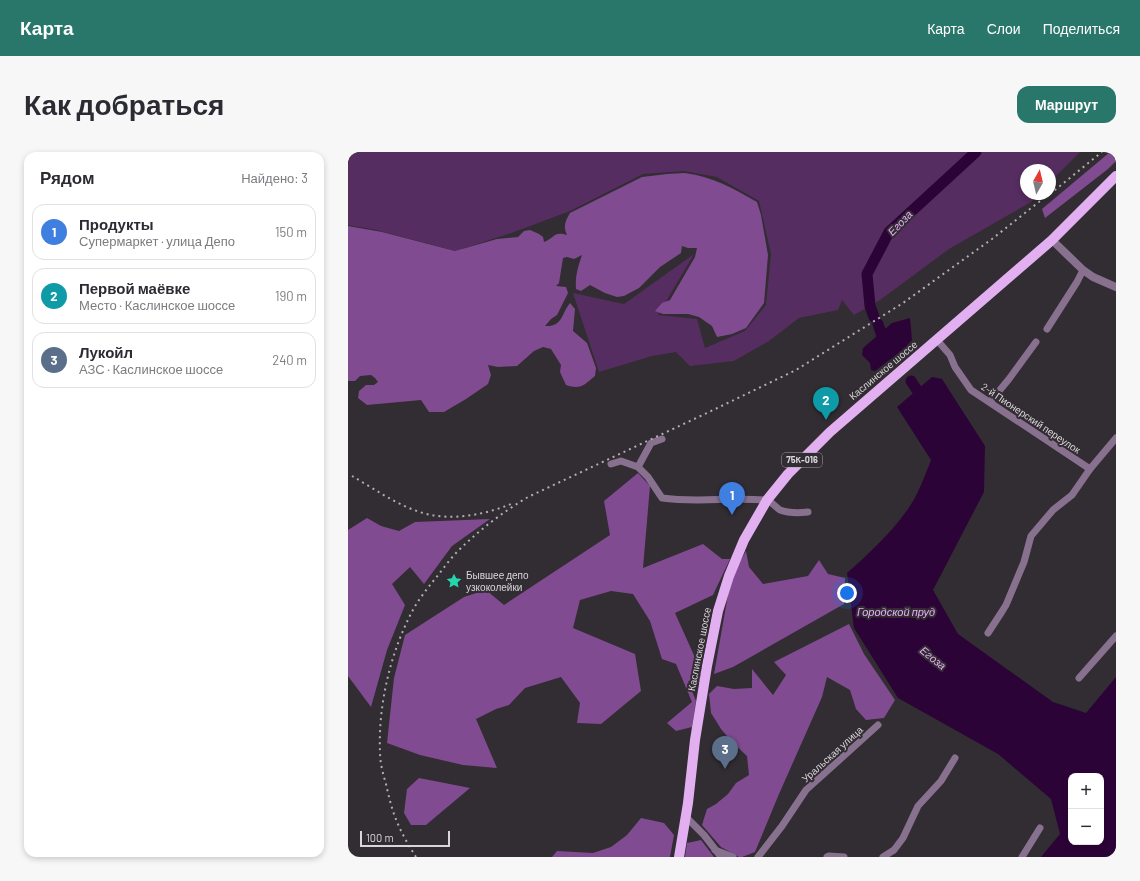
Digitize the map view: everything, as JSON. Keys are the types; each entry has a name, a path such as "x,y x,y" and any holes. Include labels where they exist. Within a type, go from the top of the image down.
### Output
{"main road":[{"name":"Каслинское шоссе","path":"680,857 695,740 718,611 729,576 744,540 767,500 788,474 830,432 1052,240 1116,176"}],"street":[{"path":"1052,240 1093,278 1116,288"},
{"path":"1047,329 1083,270"},
{"name":"2-й Пионерский переулок","path":"937,340 950,355 954,367 971,390 1090,469"},
{"path":"990,402 1036,342"},
{"path":"638,467 651,443 662,438"},
{"path":"988,633 1000,612 1006,605 1024,562 1031,536 1053,510 1072,495 1090,469 1116,438"},
{"path":"611,464 621,461 638,467 648,477 662,498 680,501 725,499 767,500 781,510 798,513 808,512"},
{"path":"1079,678 1116,636"},
{"name":"Уральская улица","path":"758,857 782,826 806,790 878,725"},
{"path":"883,857 894,850 903,838 918,806 941,781 955,758"},
{"path":"686,817 704,835 721,857"},
{"path":"1022,857 1040,828"},
{"path":"715,850 733,857"},
{"path":"826,857 844,857"}],"shaded area":[{"path":"348,152 1080,152 1056,176 1056,164 1020,164 1020,200 1033,200 1031,202 949,249 880,300 854,315 842,300 838,310 799,318 769,341 734,361 690,366 676,352 652,356 599,372 573,293 624,304 694,254 658,315 697,319 705,348 745,331 766,305 771,254 759,201 717,177 684,171 643,174 570,211 514,232 456,251 376,230 348,225"},
{"path":"1110,152 1116,152 1116,161 1108,169 1045,218 1042,209 1053,200 1056,200 1056,197"},
{"path":"685,173 705,177 740,192 757,202 761,215 768,255 764,303 746,328 732,334 717,337 712,326 699,317 688,314 663,314 655,311 662,303 670,300 695,257 697,248 682,246 681,253 660,267 639,288 624,296 617,297 605,293 590,285 581,291 576,289 576,276 582,255 574,259 567,257 563,258 559,283 556,286 566,287 568,293 557,315 545,326 551,326 558,322 570,303 575,309 573,331 587,343 596,368 595,376 585,384 579,387 566,385 560,372 561,365 551,349 543,347 534,351 517,366 498,367 488,365 491,375 488,384 444,412 429,412 421,400 367,405 358,398 359,391 366,385 374,385 378,382 371,375 360,376 355,381 348,381 348,226 382,232 455,251 497,239 518,237 524,231 530,230 543,237 544,242 556,234 567,235 565,224 570,213 642,177"},
{"path":"638,473 650,486 643,568 703,544 722,559 730,559 713,595 675,613 701,671 699,683 688,681 696,701 692,727 676,731 667,723 692,702 676,664 662,659 650,621 633,594 611,591 580,600 573,628 635,654 641,691 601,724 577,723 580,703 561,677 525,688 509,705 496,709 476,719 497,768 463,765 420,755 387,743 394,678 405,635 464,597 486,590 504,605 610,535 604,501"},
{"path":"367,518 381,526 399,531 415,522 490,519 452,546 424,584 410,567 392,584 405,605 387,650 371,707 348,676 348,530"},
{"path":"746,551 749,567 763,584 808,576 819,560 828,574 845,578 844,604 733,667 714,674 731,578"},
{"path":"849,624 864,654 895,700 884,718 866,720 856,709 850,690 827,677 822,697 755,852 739,857 721,847 702,825 707,809 728,794 736,783 749,775 747,756 721,729 711,713 709,694 717,686 734,689 752,688 752,669 773,695 786,675 774,662"},
{"path":"419,778 470,788 426,825 411,825 404,813 407,789"},
{"path":"641,818 664,823 674,835 670,857 552,857 557,851 593,853 611,847 627,835"},
{"path":"701,840 714,857 685,857 687,843"}],"water":[{"path":"910,318 912,340 905,348 875,371 871,370 870,363 862,355 863,348 892,323"},
{"name":"Городской пруд","path":"932,377 942,379 985,446 984,492 933,590 958,634 1053,702 1086,713 1116,677 1116,857 1041,857 1060,834 1051,799 998,754 898,698 854,628 847,573 885,537 905,513 917,494 931,460 897,407"}],"waterway":[{"name":"Егоза","path":"874,317 870,306 867,274 889,232 976,152"},
{"name":"Егоза","path":"878,324 881,333 897,358"},
{"name":"Егоза","path":"911,381 924,403"}],"railway":[{"path":"1056,189 1102,152"},
{"path":"416,857 403,835 395,817 383,772 380,752 381,715 393,659 406,624 423,595 455,554 474,536 509,509 528,497 796,370 903,303 992,239 1041,200"},
{"path":"352,476 404,506 416,511 438,516 456,517 485,513 511,504"}],"place":[{"name":"Первой маёвке","path":"826,420"},
{"name":"Продукты","path":"732,515"},
{"name":"Бывшее депо узкоколейки","path":"454,581"},
{"name":"Лукойл","path":"725,769"}]}
